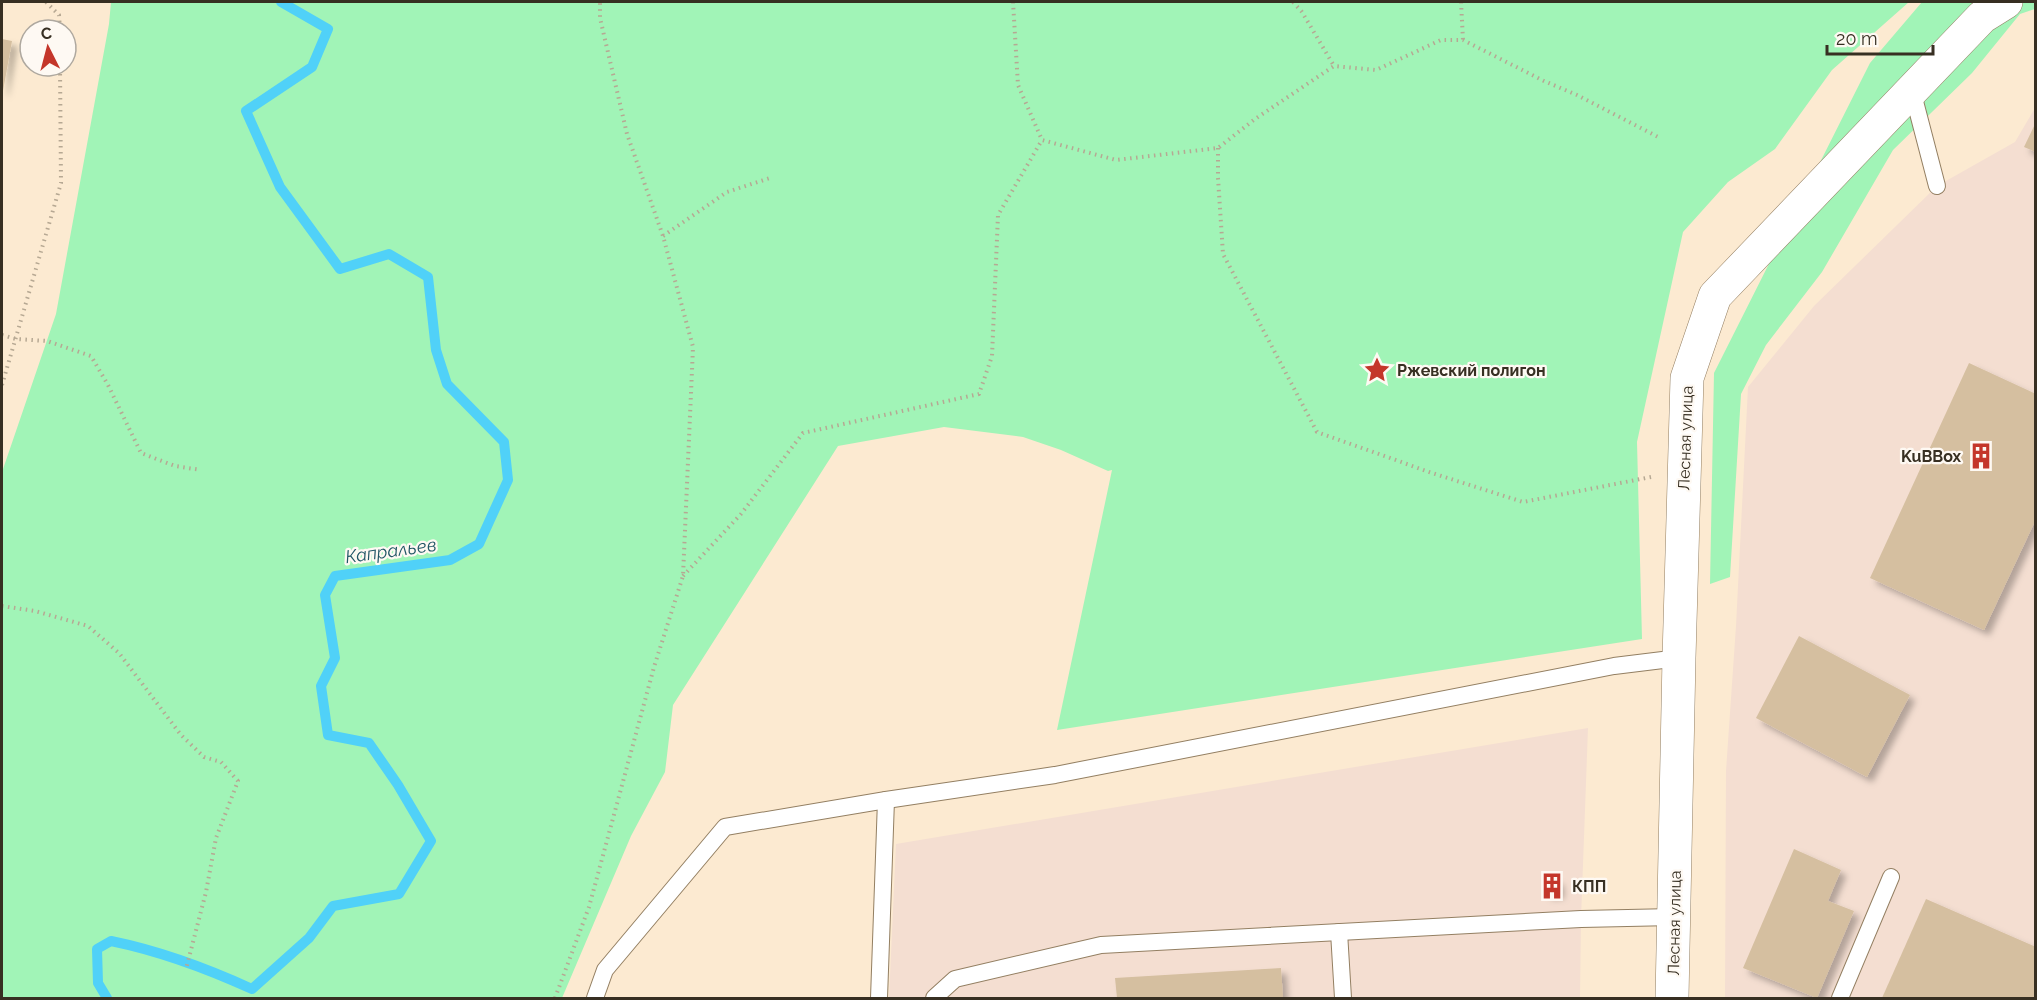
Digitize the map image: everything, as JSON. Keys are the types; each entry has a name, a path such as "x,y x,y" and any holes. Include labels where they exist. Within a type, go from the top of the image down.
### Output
{"street":[{"name":"Лесная улица","path":"1672,999 1678,658 1687,378 1715,296 1982,17 2006,2"}],"lane":[{"path":"1912,90 1937,186"},
{"path":"595,999 605,970 725,827 1055,775 1614,666 1678,658"},
{"path":"879,999 886,800"},
{"path":"1840,999 1891,877"},
{"path":"934,999 955,979 1101,945 1581,919 1674,917"},
{"path":"1339,932 1343,999"}],"path":[{"path":"46,2 59,18"},
{"path":"555,999 589,908 654,667 683,576 693,347 663,236 627,134 600,18 600,2"},
{"path":"1012,2 1018,85 1042,140"},
{"path":"1293,2 1302,12 1334,66"},
{"path":"1461,2 1463,40"},
{"path":"1042,140 1116,160 1218,148 1255,119 1334,66 1376,70 1441,40 1463,40 1659,138"},
{"path":"2,385 61,183 60,78"},
{"path":"683,576 741,514 803,433 978,394 992,356 998,216 1042,140"},
{"path":"1218,148 1223,254 1317,432 1522,502 1684,472"},
{"path":"663,236 727,192 770,178"},
{"path":"2,335 16,339 46,341 92,356 141,453 175,466 201,470"},
{"path":"2,606 35,611 88,626 119,653 181,735 204,756 221,762 238,781 216,838 186,969"}],"shaded area":[{"path":"2035,108 2035,998 1725,998 1726,771 1748,387 1814,306 1937,186 2015,142"},
{"path":"1588,728 1580,998 889,998 896,844"}],"green space":[{"path":"111,2 1909,2 1832,70 1775,149 1728,182 1683,232 1637,442 1642,639 1057,730 1112,470 1108,471 1061,450 1023,437 944,427 838,446 673,705 665,772 631,836 562,998 2,998 2,472 56,314 109,24"},
{"path":"1922,2 2035,2 2035,9 2020,14 1972,73 1893,150 1822,272 1766,345 1741,394 1730,577 1710,584 1714,373 1870,63"}],"building":[{"path":"2,39 12,41 3,91 2,91"},
{"path":"2036,122 2036,152 2024,147"},
{"name":"KuBBox","path":"1969,363 2036,394 2036,519 1984,630 1870,578"},
{"path":"1799,636 1910,695 1867,777 1756,718"},
{"path":"1794,849 1841,870 1828,901 1854,911 1817,998 1743,968"},
{"name":"КПП","path":"1558,879 1559,893 1546,894 1544,880"},
{"path":"1926,899 2036,947 2036,998 1882,998"},
{"path":"1281,968 1283,998 1117,998 1115,978"}],"waterway":[{"name":"Капральев","path":"107,998 98,983 97,949 111,941 183,961 252,989 309,938 333,906 399,894 431,841 398,785 369,743 328,735 321,686 335,658 325,595 335,576 450,560 479,544 508,480 504,442 447,384 436,350 428,277 389,254 340,269 280,187 246,111 312,67 328,29 281,2"}],"place":[{"name":"Ржевский полигон","path":"1377,370"},
{"name":"KuBBox","path":"1981,456"},
{"name":"КПП","path":"1552,886"}]}
